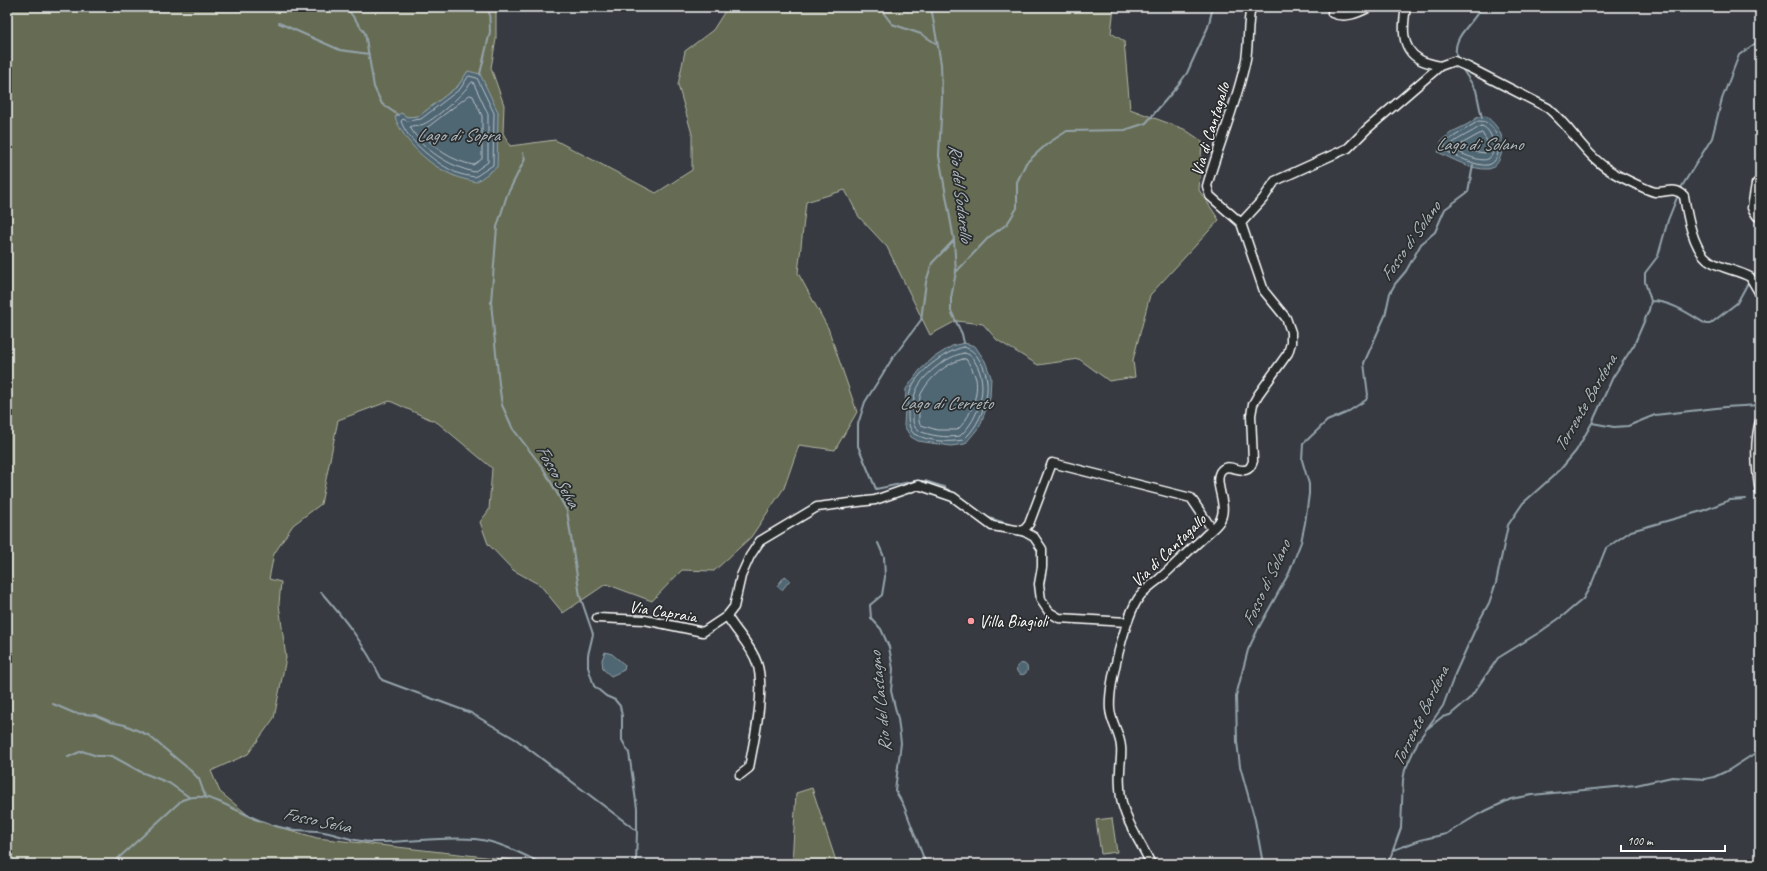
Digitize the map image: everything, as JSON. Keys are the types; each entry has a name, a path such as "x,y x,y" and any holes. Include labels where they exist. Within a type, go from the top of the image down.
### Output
{"street":[{"name":"Via di Cantagallo","path":"1151,864 1126,815 1121,799 1120,770 1122,746 1111,721 1110,709 1114,670 1127,622 1133,607 1146,589 1219,522 1224,506 1219,477 1220,471 1229,467 1248,470 1251,466 1253,461 1251,415 1253,404 1288,353 1292,342 1291,332 1286,318 1264,291 1241,223 1210,196 1207,186 1232,112 1246,58 1251,7"},
{"path":"1333,7 1332,13 1339,16 1358,13 1370,7"},
{"path":"1406,7 1403,32 1406,44 1414,55 1420,60 1440,66"},
{"path":"1241,223 1263,199 1275,181 1348,148 1367,129 1440,66 1454,61 1548,108 1559,118 1597,162 1619,176 1654,192 1678,191 1684,196 1693,236 1700,250 1708,260 1750,276 1760,294"},
{"path":"1760,180 1756,184 1752,208 1756,216 1760,218"},
{"path":"1760,421 1757,430 1757,474 1760,492"},
{"path":"1127,622 1059,618 1049,612 1041,600 1039,584 1042,567 1042,549 1034,537 1023,531 1029,524 1052,463 1191,498 1212,529"},
{"name":"Via Capraia","path":"597,618 645,620 703,632 727,616 734,607 741,576 750,556 760,540 817,507 875,500 897,491 918,485 953,497 992,526 1023,531"},
{"path":"727,616 734,628 746,642 759,673 760,692 749,768 740,775"}],"green space":[{"path":"7,7 493,7 496,10 496,39 491,68 504,105 503,133 510,146 555,140 656,193 692,170 692,134 678,85 685,51 713,30 725,11 723,7 1114,7 1111,33 1124,41 1130,109 1184,129 1202,141 1199,190 1219,220 1150,295 1133,360 1135,377 1109,381 1079,359 1038,365 997,340 983,324 956,321 930,335 887,247 859,217 845,190 806,202 798,273 828,328 857,412 835,450 799,445 784,488 751,537 714,571 682,570 652,601 606,584 563,613 540,585 513,570 488,544 480,522 489,510 492,468 438,423 390,401 338,420 321,504 293,525 274,554 269,579 281,582 279,604 286,658 274,718 248,754 211,771 220,792 253,819 317,838 512,860 520,864 7,864","holes":["468,71 490,98 498,112 496,133 455,176 433,164 414,147 401,113 407,117 419,116 458,86"]},
{"path":"812,788 837,864 792,864 796,793"},
{"path":"1112,818 1117,852 1101,854 1096,820"}],"water":[{"name":"Lago di Sopra","path":"468,71 480,74 498,112 497,167 476,182 445,172 427,160 411,144 395,117 401,113 407,117 419,116 458,86"},
{"name":"Lago di Solano","path":"1486,116 1498,129 1502,139 1502,153 1496,165 1492,168 1475,168 1462,164 1438,152 1442,140 1452,132 1478,117"},
{"name":"Lago di Cerreto","path":"964,343 975,346 985,361 991,377 990,398 980,426 965,444 951,446 918,441 911,437 904,426 906,389 920,370 933,358 952,346"},
{"path":"785,576 790,580 782,590 777,586"},
{"path":"605,652 612,654 625,665 624,670 611,676 603,669 602,660"},
{"path":"1022,663 1026,665 1028,669 1026,673 1022,675 1018,673 1016,669 1018,665"}],"waterway":[{"path":"346,7 365,33 374,87 382,104 398,115"},
{"path":"480,74 490,32 489,7"},
{"name":"Rio del Sodarello","path":"879,7 892,24 921,34 937,44"},
{"name":"Rio del Sodarello","path":"931,7 941,64 942,98 939,156 954,240 956,272 951,298 951,311 962,334 964,343"},
{"path":"956,272 989,237 1007,224 1017,208 1017,182 1026,163 1047,144 1067,131 1125,130 1146,123 1187,73 1208,27 1213,7"},
{"name":"Fosso di Solano","path":"1458,60 1456,45 1459,38 1481,7"},
{"path":"279,23 340,50 369,54"},
{"name":"Torrente Bardena","path":"1679,191 1712,138 1722,99 1739,55 1760,40"},
{"name":"Fosso di Solano","path":"1461,67 1476,90 1482,118"},
{"name":"Fosso Selva","path":"523,153 525,159 507,195 497,227 491,302 502,405 513,429 543,468 567,511 580,596 593,634 588,655 588,667 594,686 606,696 615,700 620,706 622,716 622,740 629,753 637,808 637,831"},
{"name":"Fosso di Solano","path":"1263,864 1255,820 1240,766 1237,742 1236,696 1248,650 1289,573 1301,542 1309,494 1309,484 1302,460 1303,444 1327,421 1346,413 1366,400 1368,395 1364,363 1385,316 1390,293 1395,284 1406,271 1421,244 1435,232 1445,209 1468,192 1473,165"},
{"name":"Torrente Bardena","path":"1388,864 1401,828 1403,780 1405,770 1418,741 1443,706 1455,674 1478,623 1489,603 1496,583 1508,525 1523,503 1560,470 1576,451 1592,423 1613,377 1634,345 1649,310 1651,301 1645,282 1645,273 1658,256 1668,220 1678,195"},
{"path":"954,240 932,263 926,282 921,320 892,359 865,402 858,424 858,446 876,489 915,481 925,481 944,487 989,518 1012,525"},
{"path":"1752,276 1760,270"},
{"path":"1651,301 1666,303 1686,312 1706,324 1710,324 1737,303 1749,281"},
{"path":"1592,423 1614,427 1628,426 1655,415 1725,407 1760,405"},
{"path":"1428,728 1442,717 1450,715 1470,698 1498,658 1540,632 1583,599 1592,583 1606,548 1631,531 1702,511 1730,500 1745,499"},
{"name":"Rio del Castagno","path":"878,543 884,557 885,577 882,595 870,605 871,618 881,629 889,647 893,669 891,691 898,719 901,743 895,790 904,806 926,864"},
{"name":"Fosso Selva","path":"321,592 339,613 369,655 382,680 471,713 517,740 637,831 636,864"},
{"path":"53,704 74,713 95,715 111,722 125,725 148,735 199,779 205,796"},
{"path":"1394,850 1420,840 1446,834 1479,814 1511,799 1532,795 1636,785 1672,777 1705,779 1714,777 1729,770 1760,750"},
{"path":"68,757 82,751 97,756 112,756 141,772 169,783 189,797"},
{"name":"Fosso Selva","path":"112,864 182,800 190,797 214,800 260,820 288,829 318,831 364,842 397,842 449,838 484,840 501,845 543,864"}],"place":[{"name":"Villa Biagioli","path":"971,621"}]}
